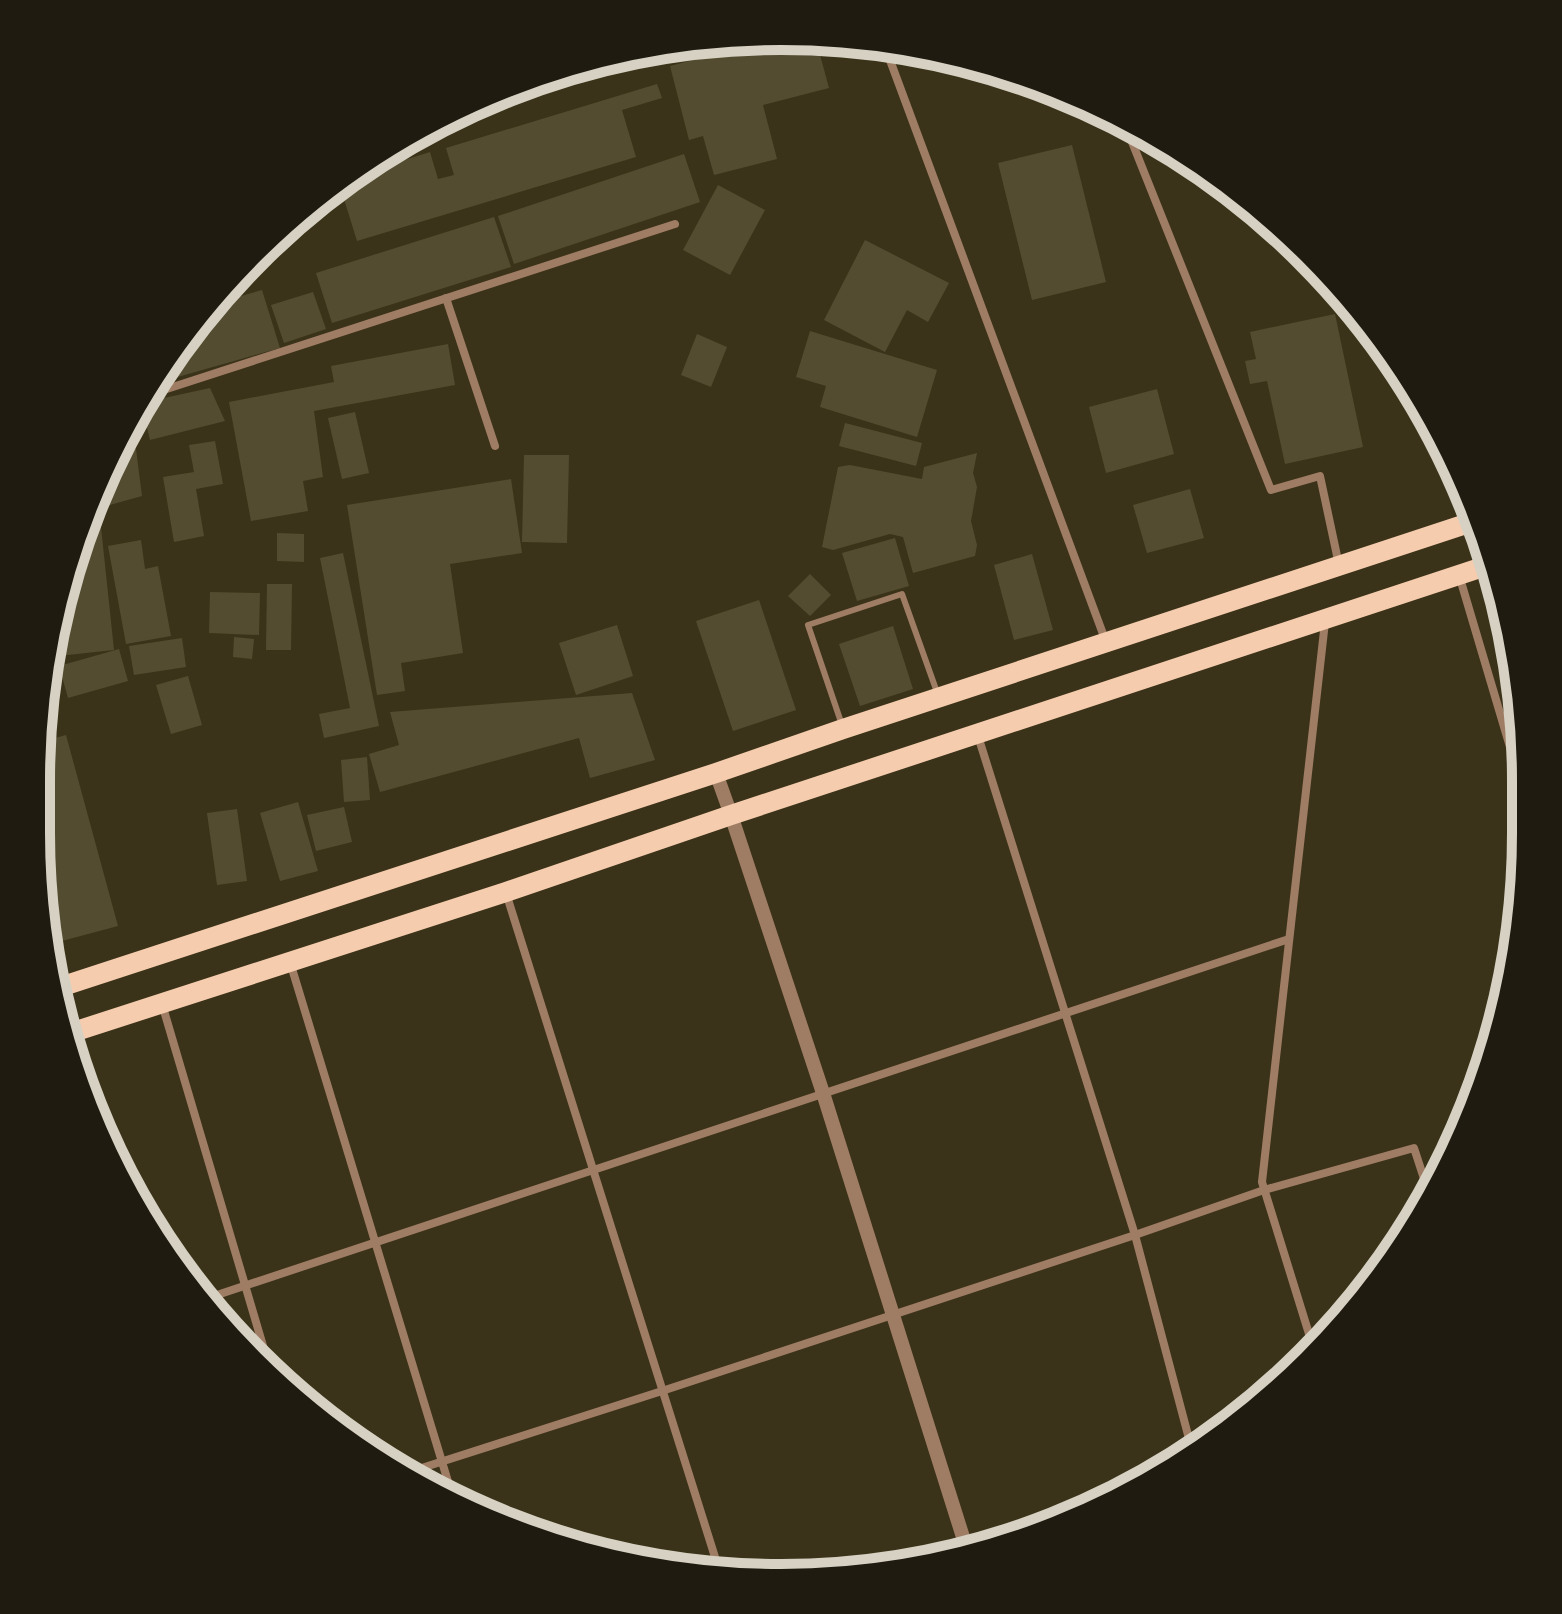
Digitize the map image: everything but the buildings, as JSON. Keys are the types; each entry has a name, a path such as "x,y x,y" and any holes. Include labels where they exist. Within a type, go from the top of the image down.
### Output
{"main road":[{"path":"66,985 1465,524"},
{"path":"78,1031 506,892 1480,568"}],"street":[{"path":"889,58 1106,643"},
{"path":"1131,140 1271,490 1320,476 1340,567"},
{"path":"164,390 675,224"},
{"path":"446,298 495,446"},
{"path":"1459,575 1511,749"},
{"path":"1310,1337 1262,1182 1325,620"},
{"path":"978,735 1135,1235 1189,1439"},
{"path":"716,773 823,1093 964,1541"},
{"path":"506,892 716,1561"},
{"path":"215,1295 1289,939"},
{"path":"290,961 449,1484"},
{"path":"162,1003 264,1350"},
{"path":"420,1469 893,1316 1264,1190 1414,1148 1424,1180"}],"lane":[{"path":"843,729 808,625 902,594 939,697"}]}
